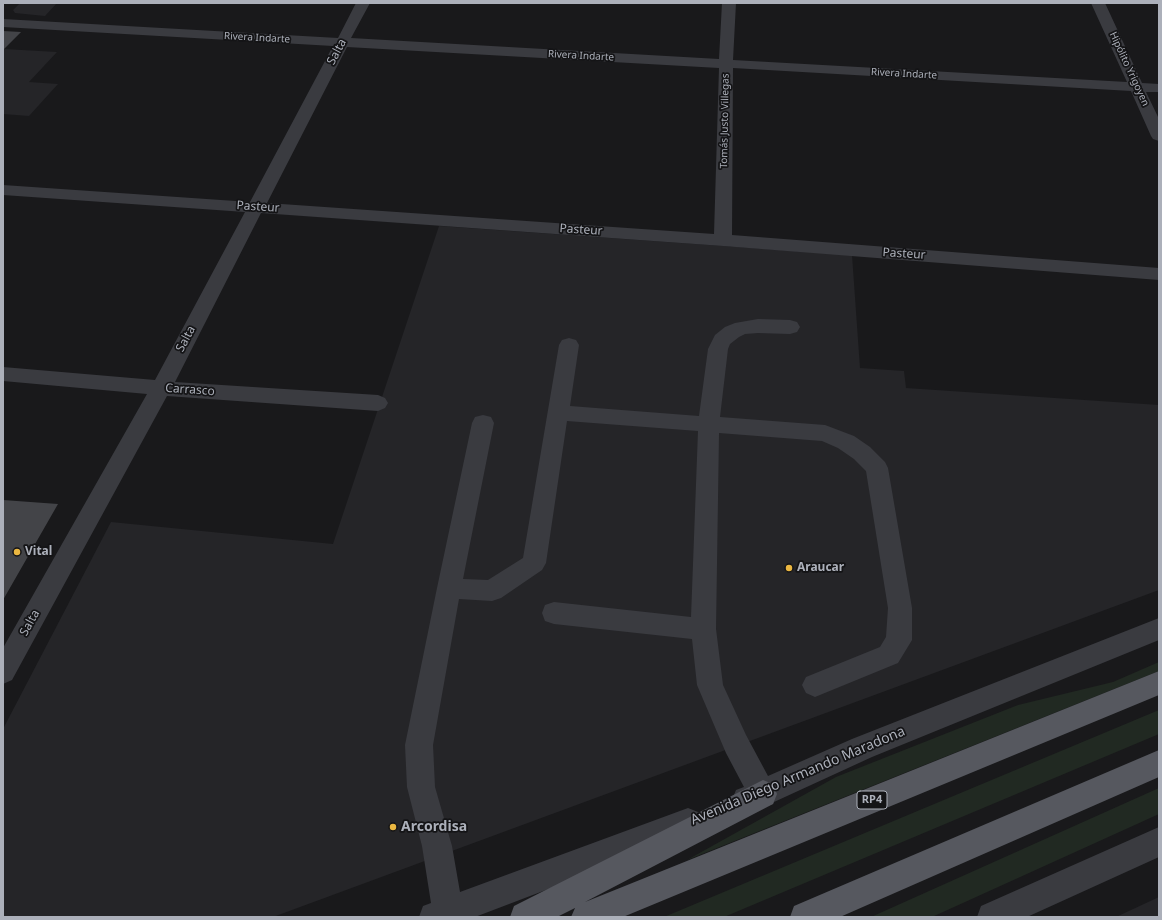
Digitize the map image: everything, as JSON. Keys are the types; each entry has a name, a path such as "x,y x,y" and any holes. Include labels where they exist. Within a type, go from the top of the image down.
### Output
{"main road":[{"name":"RP4","path":"586,917 1159,683"},
{"path":"806,917 1159,763"},
{"path":"525,917 763,794"}],"street":[{"name":"Salta","path":"3,672 160,388 363,3"},
{"name":"Tomás Justo Villegas","path":"723,240 726,64 729,3"},
{"name":"Hipólito Yrigoyen","path":"1098,3 1138,86 1159,136"},
{"name":"Rivera Indarte","path":"3,23 1159,88"},
{"name":"Pasteur","path":"3,190 723,240 1159,274"},
{"path":"763,794 736,744 710,685 703,629 709,423 718,349 722,340 732,332 742,328 758,326 790,326"},
{"path":"449,588 492,591 534,563 569,345"},
{"name":"Carrasco","path":"3,374 160,388 378,403"},
{"path":"558,413 709,423 824,433 846,442 862,453 877,468 900,608 899,640 890,655 815,685"},
{"path":"441,914 437,846 421,787 419,745 483,423"},
{"path":"554,613 703,629"},
{"name":"Avenida Diego Armando Maradona","path":"441,914 763,794 862,748 1159,629"},
{"path":"992,917 1159,842"}],"shaded area":[{"path":"20,3 57,3 45,16 15,13 13,10"},
{"path":"3,32 21,32 4,49 57,52 29,82 58,84 29,116 3,114"},
{"path":"439,226 852,255 860,368 904,371 906,388 1159,405 1159,590 273,917 3,917 3,729 111,522 333,544"},
{"path":"1159,662 1159,671 687,860 836,777 1018,705 1113,682"},
{"path":"1159,710 1159,734 724,917 664,917"},
{"path":"1159,788 1159,814 932,917 871,917"},
{"path":"1159,897 1159,917 1116,917"}],"building":[{"path":"3,31 21,32 3,50"},
{"name":"Vital","path":"3,500 58,504 3,600"}],"place":[{"name":"Vital","path":"17,552"},
{"name":"Araucar","path":"789,568"},
{"name":"Arcordisa","path":"393,827"}]}
